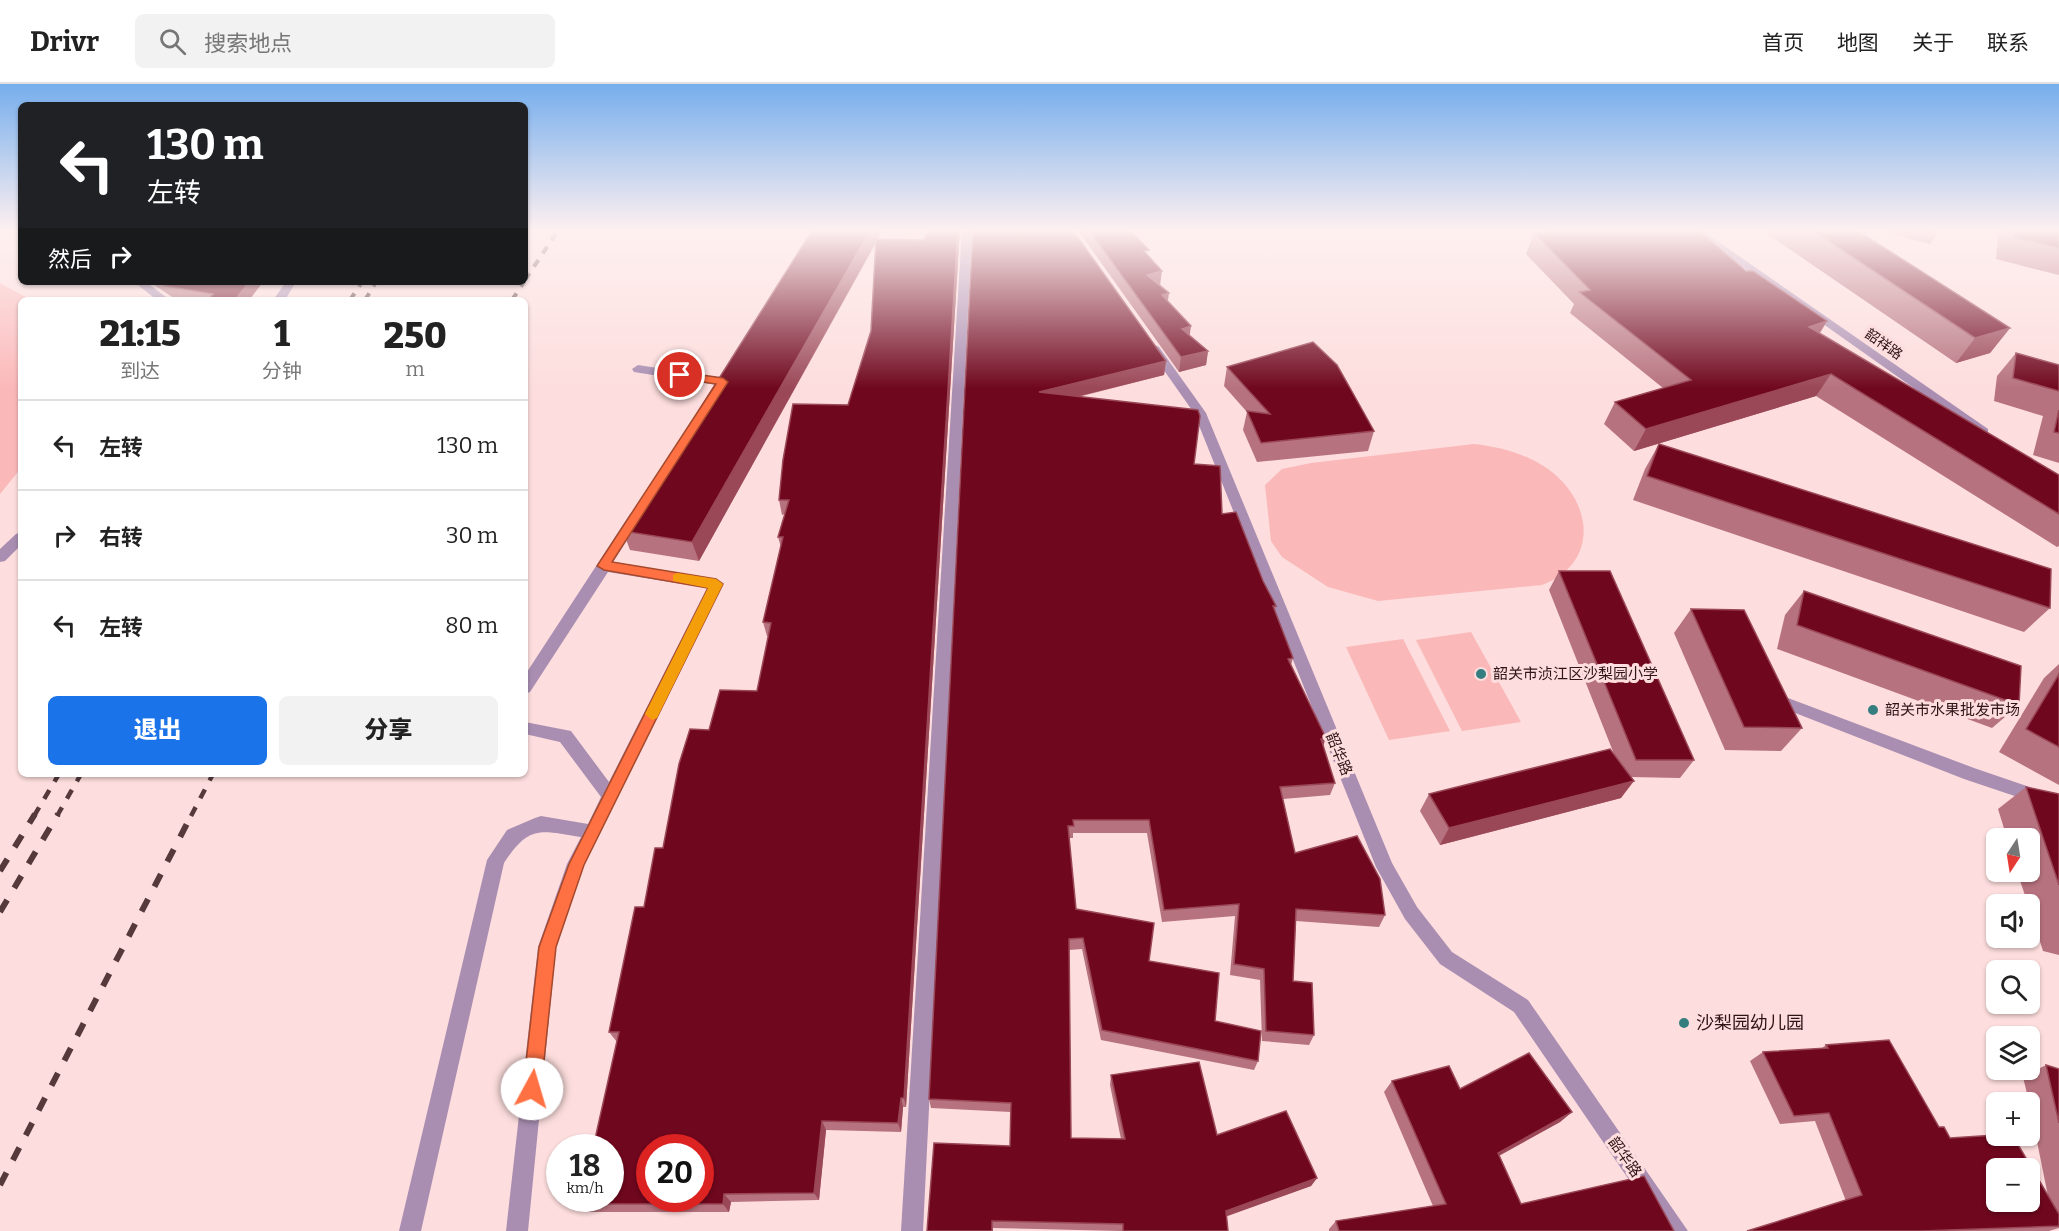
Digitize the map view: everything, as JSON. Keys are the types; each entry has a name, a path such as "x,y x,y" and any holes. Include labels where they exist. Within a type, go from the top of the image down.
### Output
{"street":[{"path":"912,1231 965,283"},
{"name":"韶祥路","path":"1771,283 1996,441"},
{"path":"143,285 160,297"},
{"name":"韶华路","path":"1145,335 1200,413 1385,867 1411,913 1446,958 1521,1006 1677,1231"},
{"path":"638,369 726,377 710,401"},
{"path":"528,683 641,507"},
{"path":"0,557 18,540"},
{"path":"517,1231 548,947 576,864 716,584 604,566"},
{"path":"1775,699 1970,774 2059,804"},
{"path":"528,729 565,736 610,797"},
{"path":"410,1231 496,860 513,835 541,823 593,832"}],"shaded area":[{"path":"0,283 26,297 18,297 18,472 0,494"},
{"path":"1474,444 1513,452 1531,459 1548,469 1563,482 1574,498 1581,514 1584,531 1581,547 1574,562 1561,575 1542,585 1378,601 1328,587 1282,557 1271,541 1265,485 1282,469 1311,463"},
{"path":"1471,632 1521,722 1462,731 1416,640"},
{"path":"1403,639 1450,731 1389,740 1346,647"}],"building":[{"path":"779,283 840,283 692,542 623,531"},
{"path":"874,283 955,283 904,1098 901,1098 898,1123 822,1121 814,1193 724,1194 723,1204 714,1204 714,1134 636,1134 636,1204 624,1204 624,1134 596,1134 619,1032 609,1032 635,907 644,907 655,848 663,848 679,764 690,729 709,730 720,690 757,691 771,623 763,622 783,537 778,537 789,500 779,500 783,460 793,404 848,405 871,331"},
{"path":"970,283 1110,283 1166,361 1039,392 1198,410 1200,416 1194,464 1220,466 1222,514 1236,512 1263,581 1276,606 1273,606 1293,658 1288,659 1326,738 1321,739 1335,783 1280,787 1295,853 1357,836 1380,879 1385,915 1296,909 1293,981 1312,983 1314,1035 1266,1031 1264,969 1234,964 1239,904 1164,910 1149,820 1073,820 1074,826 1068,826 1076,909 1154,923 1149,961 1219,973 1215,1021 1261,1031 1258,1061 1102,1030 1083,938 1069,939 1071,1138 1125,1139 1111,1075 1199,1062 1217,1135 1286,1111 1317,1178 1226,1211 1228,1231 1123,1231 1123,1224 992,1221 992,1231 927,1231 934,1143 1010,1146 1011,1103 929,1099"},
{"path":"1127,283 1156,283 1169,293 1162,295 1191,326 1182,329 1208,351 1181,357"},
{"path":"1583,283 1770,283 1827,321 1809,327 2059,475 2059,514 1831,374 1646,429 1615,402 1691,380 1579,292 1590,290"},
{"path":"1891,283 1939,283 2010,328 1975,338"},
{"path":"163,285 247,285 237,297 210,297 213,294"},
{"path":"1313,342 1337,365 1374,431 1261,443 1247,411 1270,414 1227,367"},
{"path":"2016,353 2059,365 2059,391 2013,378"},
{"path":"2059,410 2059,433 2054,432"},
{"path":"1659,444 2051,569 2050,608 1647,476"},
{"path":"1559,571 1610,571 1694,760 1636,760"},
{"path":"1804,591 2021,666 2019,705 1797,625"},
{"path":"1691,609 1744,610 1802,728 1744,727"},
{"path":"2059,674 2059,747 2026,729"},
{"path":"1610,749 1634,781 1449,828 1429,794"},
{"path":"2026,787 2059,794 2059,885 2040,828"},
{"path":"1889,1040 1939,1127 1944,1127 1950,1138 1986,1136 1986,1146 2019,1146 2026,1158 1986,1158 1986,1212 2040,1212 2040,1182 2059,1214 2059,1226 1920,1231 1747,1231 1862,1195 1829,1113 1794,1116 1763,1052 1828,1048 1826,1045"},
{"path":"1529,1053 1572,1112 1498,1153 1521,1204 1644,1176 1674,1231 1339,1231 1336,1221 1446,1204 1392,1081 1449,1066 1460,1089"},
{"path":"2046,1065 2059,1069 2059,1123"}],"railway":[{"path":"352,297 360,285"},
{"path":"367,297 374,285"},
{"path":"514,297 522,285"},
{"path":"34,816 57,777"},
{"path":"57,816 79,777"},
{"path":"191,816 211,777"},
{"path":"0,871 35,814"},
{"path":"0,912 58,814"},
{"path":"0,1185 192,814"}],"slow traffic":[{"path":"652,714 716,584 677,578"}],"place":[{"name":"韶关市浈江区沙梨园小学","path":"1481,674"},
{"name":"韶关市水果批发市场","path":"1873,710"},
{"name":"沙梨园幼儿园","path":"1684,1023"}],"route":[{"path":"532,1089 548,947 576,864 716,584 604,566 723,382 680,375"}]}
